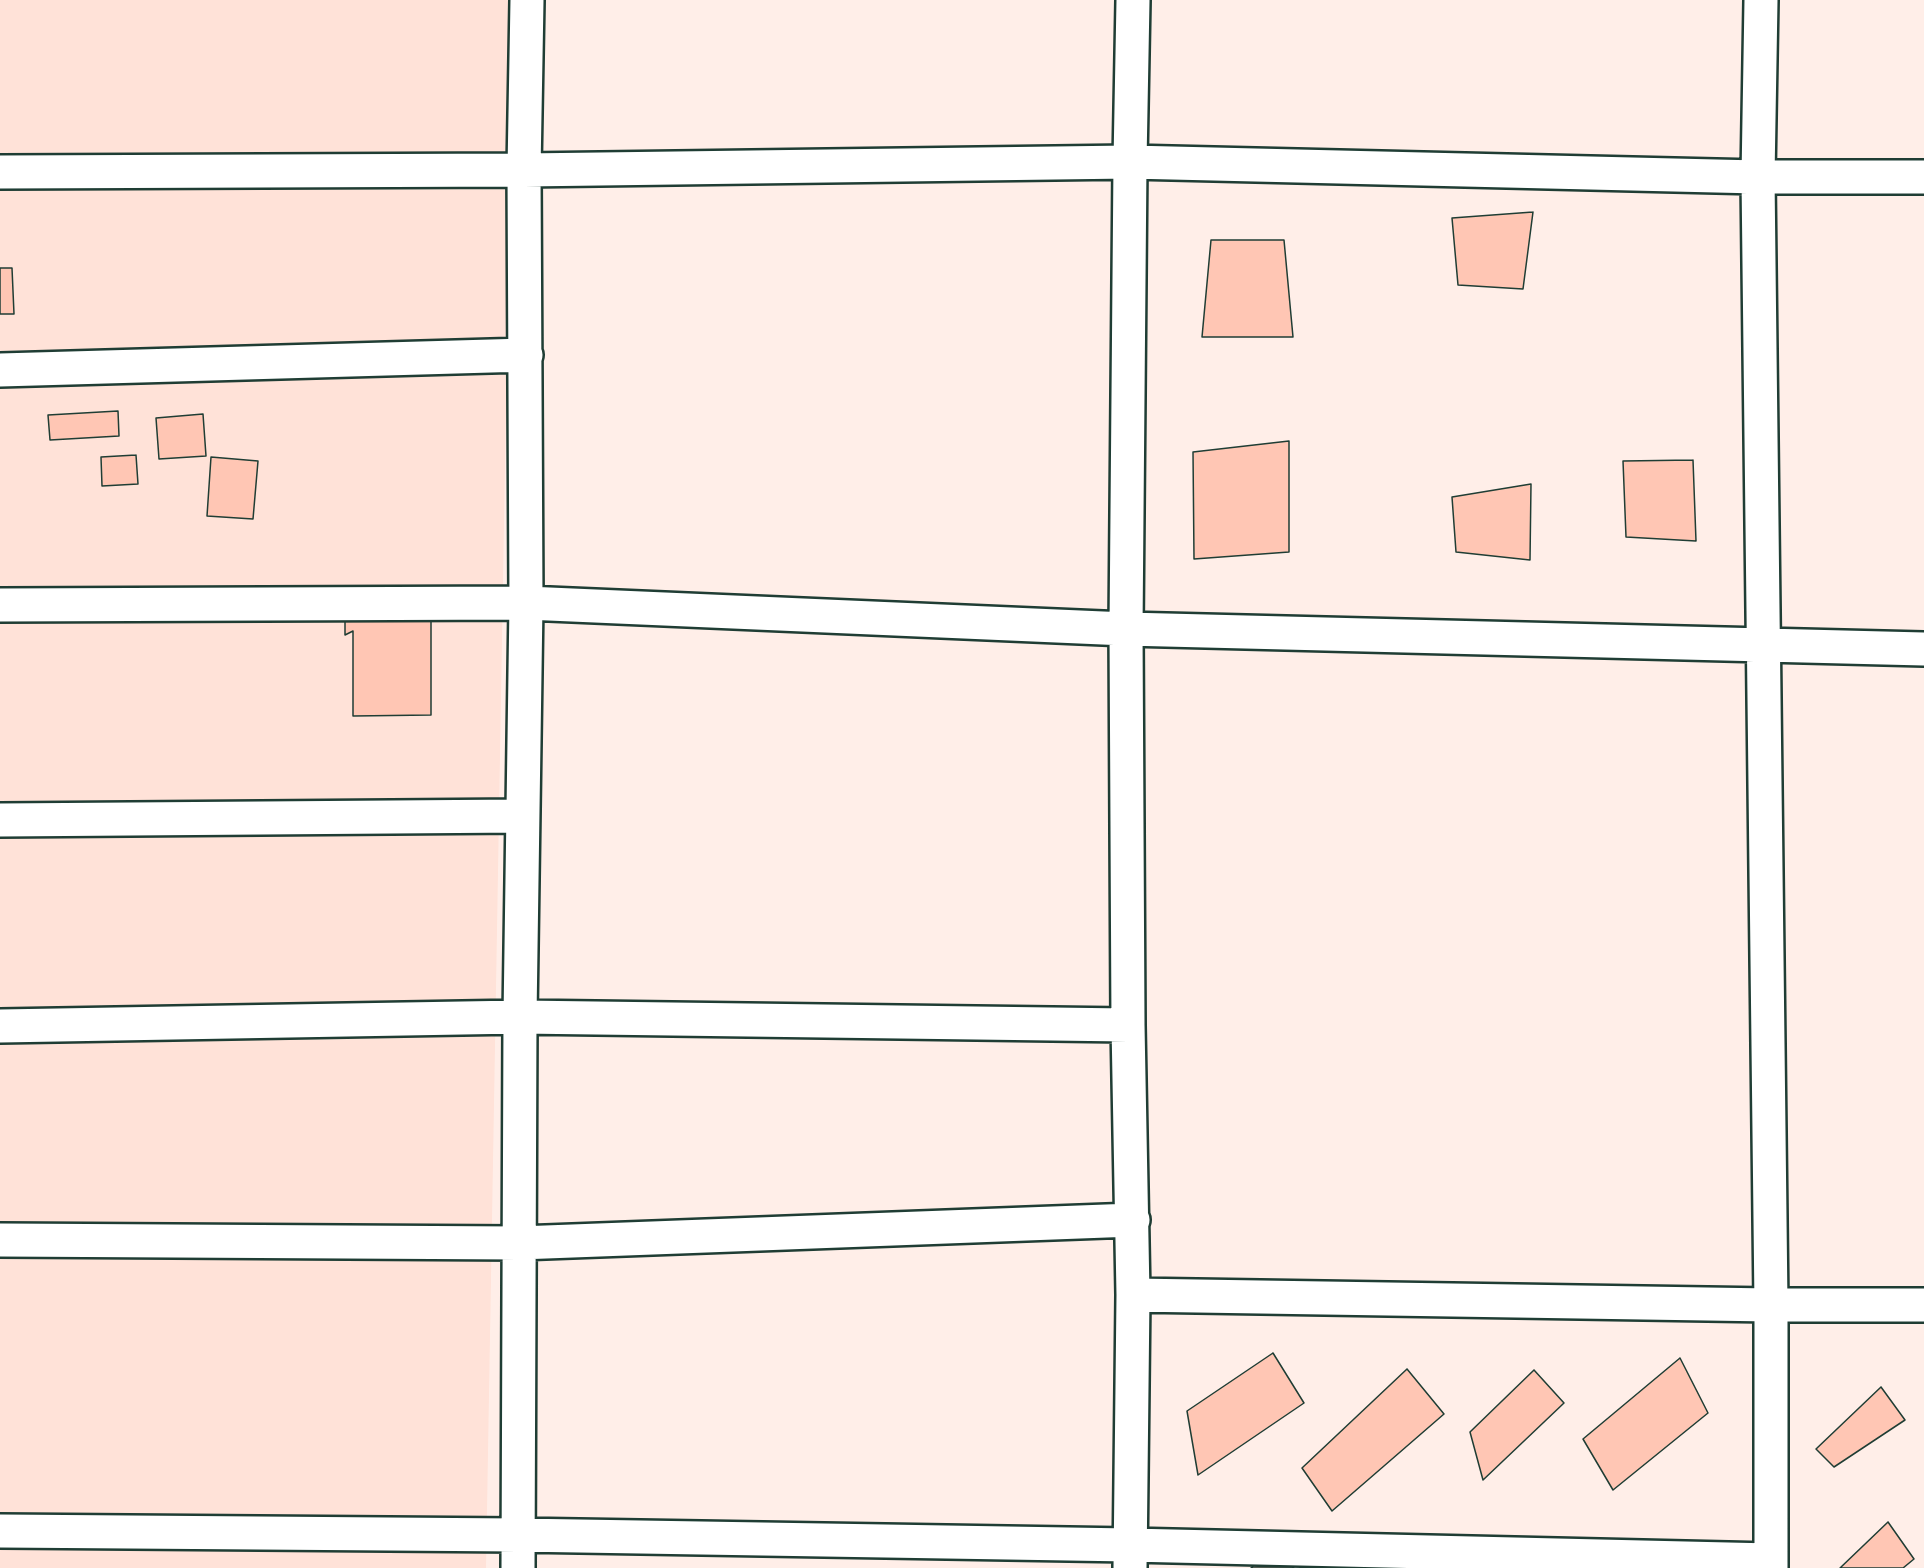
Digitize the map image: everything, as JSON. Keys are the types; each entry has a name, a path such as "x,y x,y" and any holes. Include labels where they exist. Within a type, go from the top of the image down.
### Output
{"street":[{"path":"518,1568 520,1017 526,603 524,170 527,0"},
{"path":"1130,1556 1133,1220 1128,1025 1126,629 1133,0"},
{"path":"0,1530 518,1535 1130,1556 1771,1564 1765,645 1758,177 1761,0"},
{"path":"0,172 524,170 1130,162 1758,177 1924,177"},
{"path":"0,370 526,355"},
{"path":"0,605 526,603 1126,629 1924,649"},
{"path":"0,820 522,816"},
{"path":"0,1026 520,1017 1128,1025"},
{"path":"0,1240 519,1243 1133,1220"},
{"path":"1133,1295 1771,1305 1924,1305"}],"shaded area":[{"path":"0,0 513,0 486,1568 0,1568"}],"building":[{"path":"1533,212 1523,289 1458,285 1452,218"},
{"path":"1211,240 1284,240 1293,337 1202,337"},
{"path":"0,268 12,268 14,314 0,314"},
{"path":"118,411 119,436 50,440 48,415"},
{"path":"203,414 206,456 159,459 156,418"},
{"path":"1289,441 1289,552 1194,559 1193,452"},
{"path":"136,455 138,484 102,486 101,457"},
{"path":"211,457 258,461 253,519 207,516"},
{"path":"1693,460 1696,541 1626,537 1623,461"},
{"path":"1531,484 1530,560 1456,552 1452,497"},
{"path":"345,612 431,612 431,715 353,716 353,631 345,635"},
{"path":"1273,1353 1304,1403 1198,1475 1187,1411"},
{"path":"1680,1358 1708,1413 1613,1490 1583,1439"},
{"path":"1407,1369 1444,1414 1332,1511 1302,1468"},
{"path":"1534,1370 1564,1403 1483,1480 1470,1432"},
{"path":"1881,1387 1905,1420 1834,1467 1816,1449"},
{"path":"1888,1522 1914,1559 1903,1568 1840,1568"},
{"path":"1272,1548 1294,1568 1251,1568"}]}
